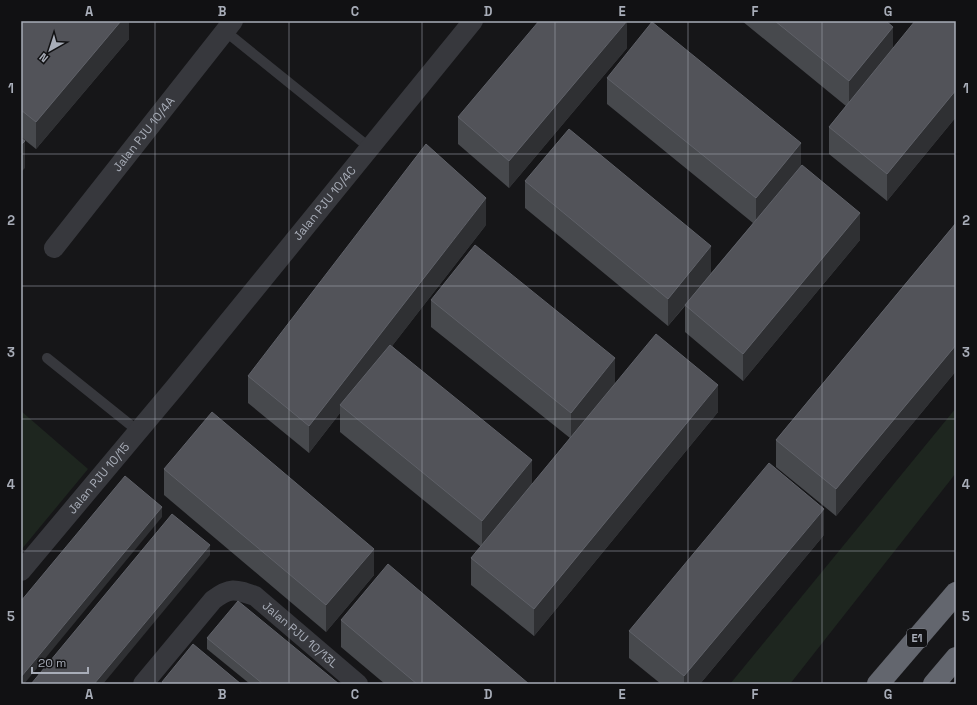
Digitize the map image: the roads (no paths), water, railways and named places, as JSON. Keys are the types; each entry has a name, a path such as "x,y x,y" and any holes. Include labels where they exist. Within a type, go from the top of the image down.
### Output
{"highway":[{"name":"E1","path":"878,684 956,593"},
{"path":"934,684 956,658"}],"street":[{"name":"Jalan PJU 10/4C","path":"176,386 473,21"},
{"name":"Jalan PJU 10/4A","path":"54,248 229,26"},
{"name":"Jalan PJU 10/15","path":"21,571 176,386"},
{"name":"Jalan PJU 10/13L","path":"143,684 187,642 213,600 225,591 239,590 255,596 358,684"}],"lane":[{"path":"229,26 370,148"},
{"path":"47,358 138,431"}]}
